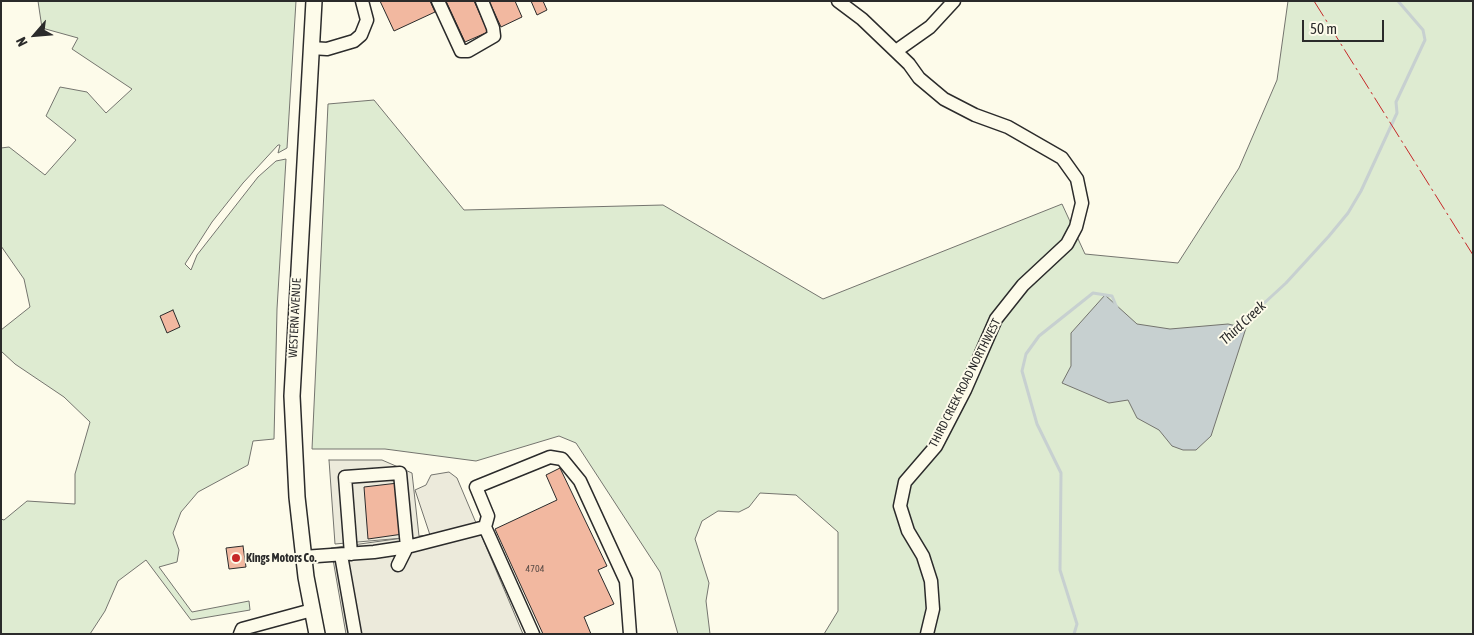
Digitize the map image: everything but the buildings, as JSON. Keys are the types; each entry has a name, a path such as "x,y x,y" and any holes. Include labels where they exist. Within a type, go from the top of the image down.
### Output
{"main road":[{"name":"WESTERN AVENUE","path":"314,1 292,396 297,498 303,557 317,634"}],"street":[{"path":"311,48 327,49 354,41 361,35 367,20 362,1"},
{"path":"438,1 461,51 468,51 494,36 493,28 482,1"},
{"name":"THIRD CREEK ROAD NORTHWEST","path":"838,1 862,19 896,51 919,78 944,99 975,115 1008,127 1062,158 1077,179 1082,203 1076,228 1067,244 1023,285 996,319 965,390 936,446 905,482 900,506 908,531 923,556 931,581 933,609 927,634"},
{"path":"896,51 930,27 954,1"},
{"path":"533,634 485,528 488,516 476,487 550,457 562,459 580,481 626,580 630,634"},
{"path":"355,634 346,554 345,477 400,473 406,547 398,565"},
{"path":"303,557 406,547 485,528"},
{"path":"240,634 242,629 312,610"}],"green space":[{"path":"38,1 296,1 287,148 278,153 280,145 278,145 243,183 212,222 185,264 191,270 197,255 258,177 276,161 286,159 277,309 274,439 253,441 248,465 198,492 181,512 173,533 179,550 177,562 159,567 192,612 249,601 250,610 191,620 146,560 118,581 105,611 90,634 1,634 1,519 4,520 27,501 75,504 75,474 90,422 64,397 15,364 1,351 1,330 30,307 24,279 1,246 1,148 9,147 45,175 76,140 46,116 60,87 87,92 106,113 132,89 72,49 78,38 42,28"},
{"path":"1288,1 1473,1 1473,634 824,634 838,611 838,532 796,495 760,493 749,507 739,512 718,511 702,521 695,539 709,583 706,601 710,634 678,634 660,572 576,443 559,436 476,461 385,449 312,449 328,104 374,100 464,210 663,205 823,299 1062,204 1085,254 1178,263 1239,168 1277,80"}],"shaded area":[{"path":"1105,295 1137,324 1170,329 1228,324 1246,328 1211,436 1196,450 1183,450 1172,446 1159,430 1137,418 1128,400 1109,403 1062,383 1071,366 1071,333"},
{"path":"329,460 382,460 412,473 419,536 430,535 415,490 426,485 431,475 449,472 457,478 523,634 346,634 331,548 403,538 335,544"}],"waterway":[{"name":"Third Creek","path":"1236,329 1286,283 1329,236 1348,213 1361,191 1397,113 1396,102 1425,40 1423,30 1398,1"},
{"name":"Third Creek","path":"1074,634 1077,624 1060,570 1061,473 1037,424 1022,371 1026,354 1039,336 1093,293 1112,296 1117,308"}],"power":[{"path":"1314,1 1473,255"}],"place":[{"name":"Kings Motors Co.","path":"236,558"}]}
